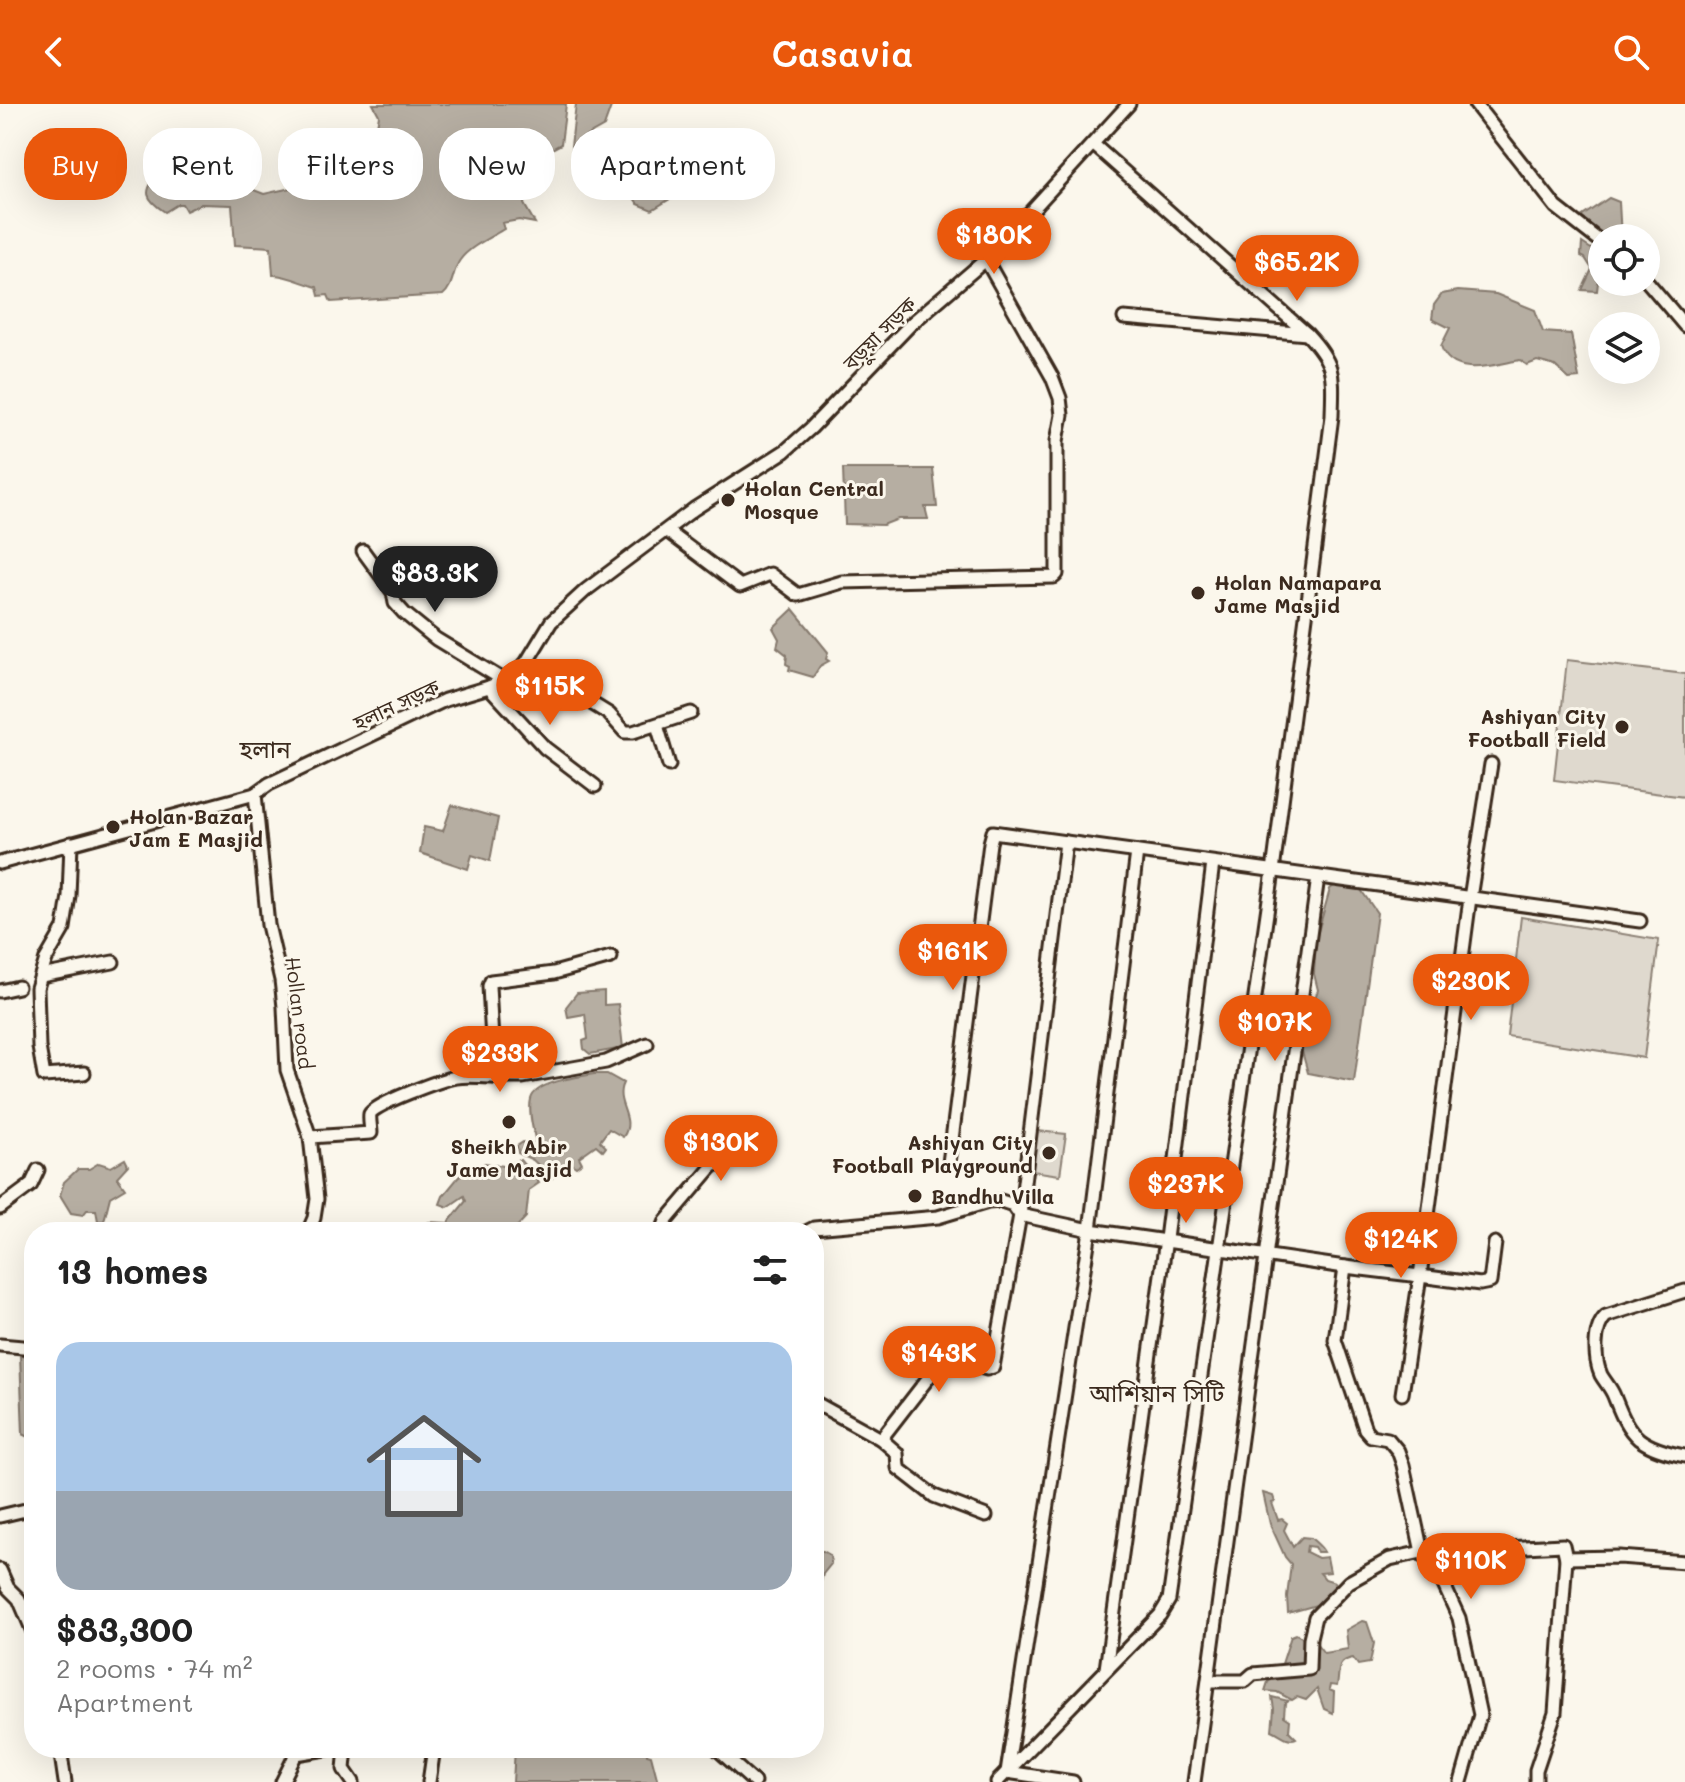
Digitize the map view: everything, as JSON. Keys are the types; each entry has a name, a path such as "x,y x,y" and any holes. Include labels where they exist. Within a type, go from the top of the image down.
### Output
{"street":[{"name":"বড়ুয়া সড়ক","path":"823,416 911,324 986,260 1129,104"},
{"path":"1475,104 1556,207 1588,232"},
{"path":"997,1782 1160,1615 1169,1600 1273,871 1332,416 1331,370 1321,348 1094,145"},
{"path":"667,531 740,586 770,574 798,595 842,582 1049,577 1057,574 1060,398 1052,377 986,260"},
{"path":"1660,296 1685,326"},
{"path":"1124,318 1307,334"},
{"name":"হলান সড়ক","path":"0,863 255,794 269,784 445,700 505,681 526,663 558,614 694,509 785,451 823,416"},
{"path":"363,551 393,592 395,603 404,613 436,639 505,681"},
{"path":"526,663 609,714 625,732 691,713"},
{"path":"489,687 545,748 595,786"},
{"path":"657,725 669,765"},
{"path":"1402,1394 1491,764"},
{"name":"Hollan road","path":"255,794 268,925 281,980 287,1070 310,1137 317,1199 312,1222"},
{"path":"949,1163 993,832 1640,921"},
{"path":"881,1439 943,1359 947,1357 987,1369 993,1367 1020,1215 1066,842"},
{"path":"71,843 64,928 46,959 37,988 41,1070 44,1076 84,1073"},
{"path":"1007,1772 1090,1230 1137,852"},
{"path":"1106,1669 1166,1239 1213,863"},
{"path":"1194,1782 1318,877"},
{"path":"494,1077 491,981 554,973 611,957"},
{"path":"41,976 113,962"},
{"path":"0,991 18,987"},
{"path":"310,1137 371,1133 372,1111 437,1081 459,1076 523,1077 606,1062 647,1044"},
{"path":"666,1222 711,1168 752,1130"},
{"path":"0,1208 31,1185 38,1170"},
{"path":"824,1227 938,1217 1001,1201 1013,1205 1020,1215 1090,1230 1480,1284 1490,1282 1495,1243"},
{"path":"1345,1267 1335,1340 1367,1433 1385,1437 1398,1451 1422,1552 1454,1604 1480,1715 1461,1782"},
{"path":"1685,1291 1606,1316 1599,1322 1596,1335 1599,1372 1613,1394 1619,1413 1637,1438 1664,1453 1685,1456"},
{"path":"0,1345 24,1347"},
{"path":"824,1408 881,1439 897,1453 898,1468 913,1482 934,1496 986,1516"},
{"path":"0,1516 24,1510"},
{"path":"1208,1681 1245,1681 1253,1674 1309,1669 1310,1638 1315,1617 1349,1582 1390,1559 1422,1552 1563,1545 1566,1558 1555,1713 1536,1770 1536,1782"},
{"path":"1566,1558 1619,1557 1685,1562"},
{"path":"0,1570 24,1611"},
{"path":"61,1758 65,1782"},
{"path":"282,1782 290,1758"},
{"path":"345,1758 344,1769 353,1782"},
{"path":"429,1782 433,1758"},
{"path":"727,1758 754,1782"},
{"path":"1007,1772 1073,1782"}],"shaded area":[{"path":"373,104 566,104 561,144 555,147 555,128 439,128 439,200 525,200 524,204 535,223 519,220 502,223 504,229 464,255 443,295 331,302 328,295 319,296 317,287 273,275 271,247 235,245 232,205 201,204 186,211 182,204 178,204 165,212 151,200 262,200 262,193 278,191 278,200 423,200 423,128 377,128 379,115"},
{"path":"576,104 612,104 604,126 573,128"},
{"path":"1609,198 1619,202 1620,224 1590,224 1581,217"},
{"path":"635,200 668,200 652,210"},
{"path":"1582,243 1588,247 1588,263 1581,256"},
{"path":"1458,291 1496,294 1535,310 1543,332 1571,334 1579,378 1569,379 1555,366 1537,361 1527,365 1520,360 1476,367 1455,363 1441,346 1450,328 1432,319 1434,305 1442,294"},
{"path":"843,469 933,469 937,507 925,507 928,519 898,519 883,525 845,524"},
{"path":"793,609 828,652 826,659 829,661 820,666 813,677 789,670 787,655 777,647 779,639 773,628"},
{"name":"Ashiyan City Football Field","path":"1567,660 1685,674 1685,797 1554,780"},
{"path":"452,805 498,818 490,861 472,855 468,869 420,853 424,827 443,831"},
{"path":"1344,884 1361,890 1377,913 1354,1082 1308,1073 1301,1048 1309,1041 1308,1016 1318,990 1314,974 1316,939 1330,889"},
{"path":"1521,917 1659,940 1644,1058 1507,1036"},
{"path":"604,991 604,1005 618,1004 623,1048 590,1054 584,1049 583,1041 588,1039 585,1014 568,1017 566,1007 577,993"},
{"path":"607,1074 623,1083 621,1097 627,1130 623,1137 609,1129 600,1141 606,1147 603,1151 596,1145 579,1157 582,1163 576,1167 569,1162 552,1178 533,1160 518,1153 517,1146 523,1142 536,1143 530,1115 531,1099 549,1084"},
{"name":"Ashiyan City Football Playground","path":"1037,1131 1066,1134 1060,1175 1032,1171"},
{"path":"125,1159 128,1165 117,1177 125,1188 110,1197 104,1221 98,1221 96,1210 87,1210 83,1215 71,1213 60,1195 64,1182 78,1169 89,1169 99,1163 111,1167"},
{"path":"520,1160 539,1183 529,1190 526,1217 521,1222 449,1222 466,1201 464,1196 448,1207 440,1204 461,1174 485,1163 504,1166"},
{"path":"20,1355 24,1356 23,1434"},
{"path":"1263,1493 1273,1496 1275,1502 1272,1503 1278,1520 1287,1523 1284,1530 1293,1547 1302,1537 1311,1538 1324,1552 1307,1546 1306,1552 1318,1558 1327,1557 1330,1572 1320,1573 1325,1579 1335,1582 1340,1593 1327,1602 1288,1613 1291,1564 1270,1524"},
{"path":"824,1552 830,1555 831,1564 824,1573"},
{"path":"1362,1621 1367,1622 1374,1643 1370,1663 1358,1665 1353,1658 1341,1664 1337,1686 1330,1685 1329,1690 1334,1692 1333,1713 1324,1709 1317,1689 1306,1700 1297,1697 1292,1700 1277,1692 1265,1691 1268,1682 1278,1676 1291,1636 1296,1634 1313,1639 1324,1653 1348,1649 1346,1630"},
{"path":"1272,1697 1288,1701 1284,1716 1290,1720 1289,1731 1296,1738 1287,1738 1272,1730"},
{"path":"514,1758 652,1758 658,1782 513,1782"}],"place":[{"name":"Holan Central Mosque","path":"728,500"},
{"name":"Holan Namapara Jame Masjid","path":"1198,593"},
{"name":"Ashiyan City Football Field","path":"1622,727"},
{"name":"Holan Bazar Jam E Masjid","path":"113,827"},
{"name":"Sheikh Abir Jame Masjid","path":"509,1122"},
{"name":"Ashiyan City Football Playground","path":"1049,1153"},
{"name":"Bandhu Villa","path":"915,1196"}],"district":[{"name":"হলান","path":"265,748"},
{"name":"আশিয়ান সিটি","path":"1157,1392"}]}
